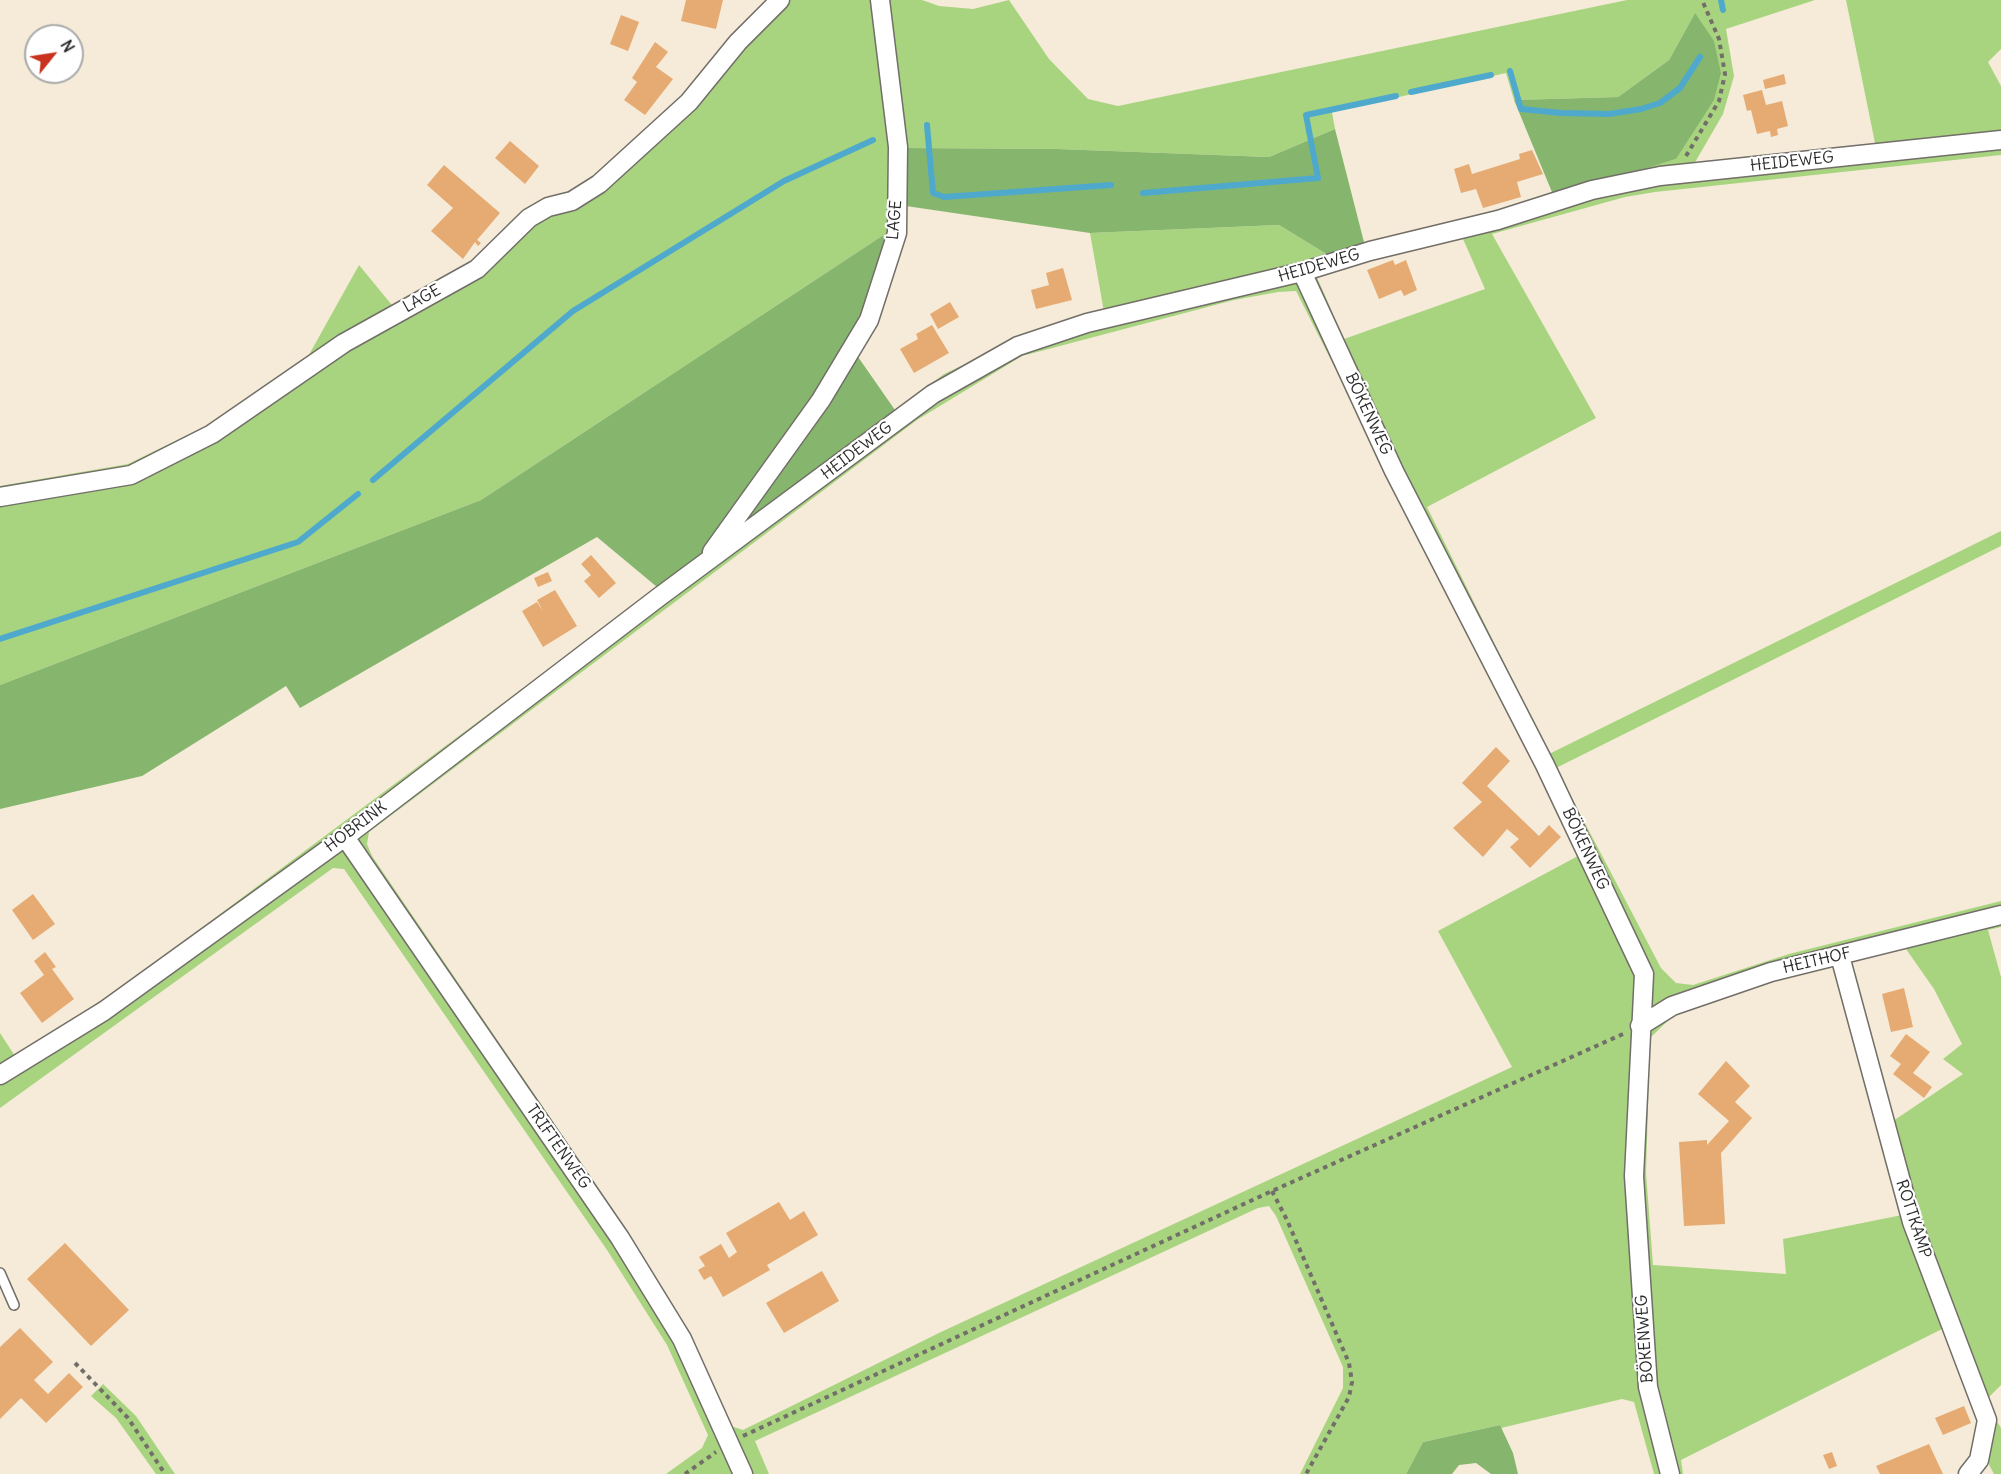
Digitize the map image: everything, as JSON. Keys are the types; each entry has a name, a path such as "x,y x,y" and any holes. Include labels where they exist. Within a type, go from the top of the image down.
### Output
{"street":[{"name":"LAGE","path":"0,497 131,475 212,434 344,344 477,269 529,218 548,207 572,201 617,169 689,102 738,42 780,0"},
{"name":"LAGE","path":"703,566 821,400 869,320 897,233 898,147 880,0"},
{"name":"HEIDEWEG","path":"703,566 933,394 1018,346 1087,323 1302,272 1370,251 1498,220 1592,190 1676,174 2001,140"},
{"name":"BÖKENWEG","path":"1302,272 1394,471 1545,765 1644,974 1634,1176 1647,1376 1670,1474"},
{"name":"HOBRINK","path":"0,1075 104,1011 345,837 703,566"},
{"name":"TRIFTENWEG","path":"345,837 620,1238 681,1339 743,1474"},
{"name":"HEITHOF","path":"1640,1026 1672,1006 1771,972 2001,915"},
{"name":"ROTTKAMP","path":"1840,956 1912,1221 1987,1420 1979,1460 1968,1474"}],"lane":[{"path":"0,1273 14,1305"}],"path":[{"path":"1676,174 1719,101 1725,74 1719,39 1702,0"},
{"path":"685,1474 728,1443 1272,1191 1640,1026"},
{"path":"1272,1191 1349,1363 1353,1382 1348,1397 1306,1474"},
{"path":"75,1363 128,1418 165,1474"}],"green space":[{"path":"769,0 922,0 939,6 973,9 1009,0 1049,59 1088,99 1118,106 1627,0 1815,0 1726,29 1734,76 1723,114 1694,164 1876,148 1846,0 2001,0 2001,49 1988,62 2001,86 2001,155 1655,192 1625,197 1492,234 1596,418 1427,507 1549,754 2001,531 2001,546 1556,768 1661,968 1676,983 1693,985 1789,954 2001,901 2001,927 1988,930 2001,977 2001,1385 1985,1401 2001,1428 2001,1474 1994,1474 1978,1444 1983,1420 1946,1327 1681,1460 1683,1474 1654,1474 1634,1402 1622,1399 1501,1428 1500,1425 1423,1442 1406,1474 1300,1474 1343,1388 1343,1367 1276,1216 1269,1206 1258,1208 755,1441 769,1474 666,1474 702,1448 708,1435 667,1345 607,1250 344,869 333,868 0,1108 0,1033 15,1056 125,985 944,374 1018,339 1104,312 1090,233 1279,225 1328,255 1365,246 1369,261 1316,275 1344,339 1485,289 1456,223 1676,159 1695,13 1669,60 1618,97 1514,100 1506,73 1332,112 1335,129 1269,157 1058,149 908,148 904,235 882,236 481,500 0,685 0,486 128,464 210,424 305,362 359,265 396,310 473,265 571,197 680,104 731,37","holes":["1296,291 1516,724 1578,856 1438,931 1512,1067 941,1332 743,1430 731,1426 683,1329 628,1232 372,856 367,844 369,832 917,420 1022,356 1234,300","1906,949 1934,989 1962,1044 1943,1059 1963,1074 1893,1121 1902,1215 1783,1239 1786,1274 1653,1265 1646,1173 1650,1038 1676,1013 1780,976"]},
{"path":"1695,13 1714,41 1721,73 1714,100 1676,159 1554,197 1514,100 1618,97 1669,60"},
{"path":"1335,129 1365,246 1328,255 1279,225 1090,233 906,206 907,148 1058,149 1269,157"},
{"path":"904,235 856,354 895,410 657,587 597,537 300,708 286,686 142,776 0,809 0,685 481,500 882,236"},
{"path":"103,1384 136,1416 175,1474 156,1474 116,1418 91,1396"},
{"path":"1500,1425 1513,1453 1518,1474 1491,1474 1476,1463 1459,1465 1452,1474 1406,1474 1423,1442"}],"building":[{"path":"686,0 723,0 716,29 681,21"},
{"path":"621,15 639,22 628,51 610,44"},
{"path":"655,42 668,52 656,67 673,79 645,115 624,100 637,82 632,78"},
{"path":"1784,74 1786,84 1765,89 1763,80"},
{"path":"1762,90 1766,105 1782,101 1788,126 1777,129 1778,135 1771,137 1770,131 1757,134 1751,110 1747,111 1743,95"},
{"path":"510,141 539,166 525,184 495,158"},
{"path":"1532,150 1543,174 1517,182 1521,197 1483,208 1476,189 1461,193 1454,169 1469,164 1472,174 1520,159 1519,154"},
{"path":"444,165 500,213 477,240 481,243 478,246 475,242 463,259 431,231 453,208 427,185"},
{"path":"1393,260 1395,265 1406,260 1417,290 1404,296 1401,290 1379,299 1367,270"},
{"path":"1063,268 1072,300 1036,309 1031,290 1049,285 1046,273"},
{"path":"950,302 959,317 938,329 930,314"},
{"path":"932,325 949,353 914,373 900,349 918,339 916,334"},
{"path":"591,555 616,583 599,598 584,581 591,575 581,564"},
{"path":"548,572 552,581 538,587 534,578"},
{"path":"555,590 577,626 543,647 522,611 537,602 543,611 537,600"},
{"path":"1496,747 1510,761 1487,786 1539,836 1549,825 1561,837 1530,868 1510,847 1519,839 1507,829 1483,857 1453,828 1482,802 1462,783"},
{"path":"33,894 55,924 33,940 12,910"},
{"path":"45,952 56,967 52,969 74,999 42,1023 20,993 44,975 34,961"},
{"path":"1904,988 1913,1027 1891,1032 1882,994"},
{"path":"1906,1034 1930,1052 1913,1073 1932,1087 1924,1098 1893,1074 1901,1064 1890,1056"},
{"path":"1726,1061 1750,1086 1735,1102 1752,1118 1721,1153 1725,1224 1684,1226 1679,1142 1707,1140 1707,1145 1729,1121 1698,1094"},
{"path":"779,1202 790,1220 804,1211 818,1235 767,1265 770,1270 723,1297 711,1276 704,1280 698,1270 705,1266 699,1257 721,1244 729,1258 737,1252 726,1233"},
{"path":"65,1243 129,1310 91,1346 27,1279"},
{"path":"822,1271 839,1301 784,1333 766,1303"},
{"path":"20,1328 53,1362 34,1380 48,1394 69,1373 83,1387 46,1423 21,1398 0,1419 0,1347"},
{"path":"1964,1406 1971,1423 1943,1435 1935,1418"},
{"path":"1929,1444 1943,1474 1880,1474 1876,1466"},
{"path":"1832,1452 1837,1466 1829,1469 1823,1455"}],"waterway":[{"path":"1721,0 1723,10"},
{"path":"1510,71 1521,109 1609,114 1641,109 1660,103 1680,88 1700,57"},
{"path":"1411,92 1491,75"},
{"path":"1143,193 1318,178 1306,115 1396,96"},
{"path":"927,125 933,193 944,197 1111,185"},
{"path":"373,480 573,311 784,181 873,140"},
{"path":"0,639 298,542 358,494"}]}
